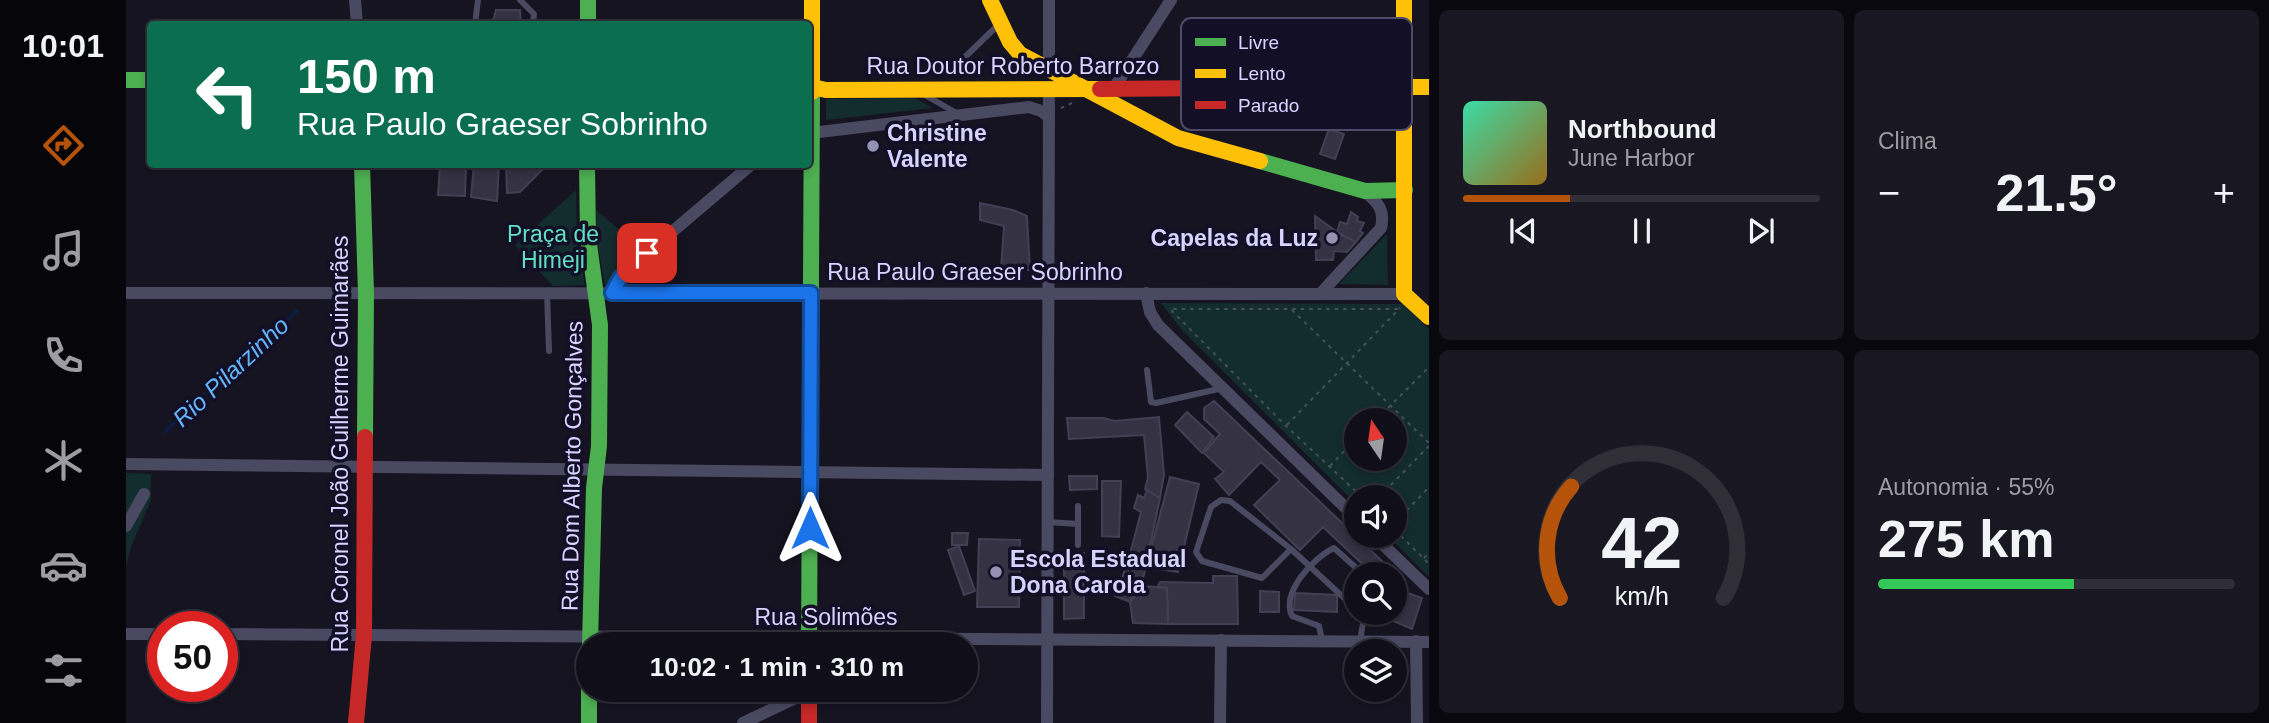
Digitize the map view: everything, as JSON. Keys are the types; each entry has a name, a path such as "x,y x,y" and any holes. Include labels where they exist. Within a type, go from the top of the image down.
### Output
{"main road":[{"path":"588,0 588,21"},
{"path":"812,0 812,21"},
{"path":"990,0 1010,42 1020,54 1166,132 1193,144 1365,191 1405,190"},
{"path":"1404,0 1404,18"},
{"path":"1028,89 1042,80 1049,70"},
{"path":"126,80 147,80"},
{"name":"Rua Doutor Roberto Barrozo","path":"812,86 826,90 1181,88"},
{"path":"1114,88 1118,105"},
{"path":"1404,130 1401,298 1429,317"},
{"name":"Rua Coronel João Guilherme Guimarães","path":"356,723 364,635 366,293 362,168"},
{"name":"Rua Dom Alberto Gonçalves","path":"587,168 588,237 604,293 599,446 594,488 591,632"},
{"path":"809,632 810,168"},
{"path":"589,702 589,723"},
{"path":"809,723 810,702"}],"street":[{"path":"355,0 357,21"},
{"path":"1049,0 1049,70"},
{"path":"1114,88 1171,0"},
{"path":"1047,723 1049,89"},
{"path":"812,133 1029,107 1049,117"},
{"path":"604,293 626,271 747,168"},
{"path":"1321,293 1381,228 1380,205 1365,191"},
{"name":"Rua Paulo Graeser Sobrinho","path":"126,293 1321,293 1401,298"},
{"path":"1146,293 1153,318 1344,506"},
{"path":"126,464 1048,475"},
{"path":"126,526 144,494"},
{"path":"1386,548 1429,589"},
{"path":"126,634 147,634"},
{"name":"Rua Solimões","path":"238,634 576,640"},
{"name":"Rua Solimões","path":"978,640 1344,641"},
{"path":"1220,723 1221,640"},
{"path":"1416,723 1423,641"},
{"path":"743,723 786,702"}],"lane":[{"path":"475,21 478,0"},
{"path":"520,0 534,14 533,21"},
{"path":"962,60 1001,23"},
{"path":"914,89 960,115"},
{"path":"1029,107 1049,89"},
{"path":"547,293 549,351"},
{"path":"1147,370 1151,402 1223,388"},
{"path":"1291,549 1262,578 1202,561 1196,552 1211,507 1226,500 1234,502 1291,549 1344,597"},
{"path":"1078,506 1078,545"},
{"path":"1048,522 1078,524"},
{"path":"1322,641 1319,626 1292,617 1289,600 1308,565 1334,548 1350,562"}],"path":[{"path":"1049,117 1062,107 1074,103"},
{"path":"1349,485 1286,426 1170,309 1292,309 1401,298"},
{"path":"1286,426 1347,363 1401,298"},
{"path":"1292,309 1429,445 1391,485"},
{"path":"1387,408 1429,367"},
{"path":"1329,466 1344,451"},
{"path":"1407,510 1429,487"},
{"path":"1407,542 1429,564"},
{"path":"1424,559 1429,553"}],"green space":[{"path":"915,98 933,108 826,120 826,99"},
{"name":"Praça de Himeji","path":"576,190 577,236 585,285 553,286 515,245"},
{"name":"Praça de Himeji","path":"596,210 643,250 605,285 597,241"},
{"path":"1387,234 1388,285 1339,284"},
{"path":"1161,303 1403,304 1429,329 1429,577 1400,548 1407,548 1407,485 1344,485 1344,492 1181,329"},
{"path":"126,473 151,474 151,500 126,566"}],"building":[{"path":"496,10 520,10 521,21 493,21"},
{"path":"1329,130 1344,134 1335,159 1320,154"},
{"path":"440,168 466,168 465,196 438,195"},
{"path":"474,168 499,168 497,201 471,197"},
{"path":"506,168 544,168 520,192 507,193"},
{"path":"980,203 1027,216 1030,270 1001,269 1004,226 980,220"},
{"path":"1351,212 1358,217 1357,221 1364,223 1360,231 1363,233 1356,242 1337,232 1340,222 1347,224"},
{"name":"Capelas da Luz","path":"1315,216 1356,242 1347,252 1334,251 1333,260 1316,260"},
{"path":"1214,401 1344,525 1344,547 1323,527 1300,550 1254,505 1280,480 1261,462 1229,495 1215,479 1224,472 1204,453 1220,434 1204,419 1204,408"},
{"path":"1187,412 1214,437 1202,453 1175,425"},
{"path":"1159,417 1164,475 1160,498 1145,489 1148,477 1144,435 1069,439 1067,418 1104,418 1114,421"},
{"path":"1069,476 1097,476 1097,489 1070,490"},
{"path":"1170,477 1199,484 1178,572 1146,567"},
{"path":"1102,481 1121,481 1119,537 1102,536"},
{"path":"1147,490 1160,498 1144,575 1130,602 1115,596 1128,562 1141,512 1134,508 1138,495 1144,498"},
{"path":"952,533 968,533 967,545 952,545"},
{"path":"979,539 1020,540 1019,607 977,607"},
{"path":"959,546 975,591 964,595 948,550"},
{"path":"1345,548 1368,548 1383,562 1360,562"},
{"path":"1064,553 1084,553 1084,618 1064,619"},
{"path":"1213,576 1237,576 1238,624 1168,624 1167,588 1158,587 1160,582 1213,583"},
{"path":"1143,586 1167,588 1168,624 1133,623 1130,602"},
{"path":"1260,591 1279,592 1279,612 1260,612"},
{"path":"1295,593 1337,595 1337,612 1294,610"},
{"path":"1407,593 1422,598 1412,629 1403,625 1407,625"}],"waterway":[{"name":"Rio Pilarzinho","path":"165,432 297,311"}],"traffic: fast":[{"path":"588,0 588,21"},
{"path":"126,80 147,80"},
{"path":"1260,161 1365,191 1405,190"},
{"path":"362,168 366,293 365,437"},
{"path":"587,168 588,237 600,325 599,446 594,488 590,632"},
{"path":"809,632 812,168"},
{"path":"589,702 589,723"}],"traffic: slow":[{"path":"812,0 812,92"},
{"path":"990,0 1010,42 1020,54 1178,138 1260,161"},
{"path":"1404,0 1404,18"},
{"path":"812,87 826,90 1100,89"},
{"path":"1412,87 1429,87"},
{"path":"1404,130 1404,294 1429,317"}],"traffic: jam":[{"path":"1100,89 1181,88"},
{"path":"356,723 364,635 365,437"},
{"path":"809,702 809,723"}],"place":[{"name":"Christine Valente","path":"873,146"},
{"name":"Capelas da Luz","path":"1332,238"},
{"name":"Escola Estadual Dona Carola","path":"996,572"}],"route":[{"path":"647,253 626,271 612,293 811,293 810,528"}]}
